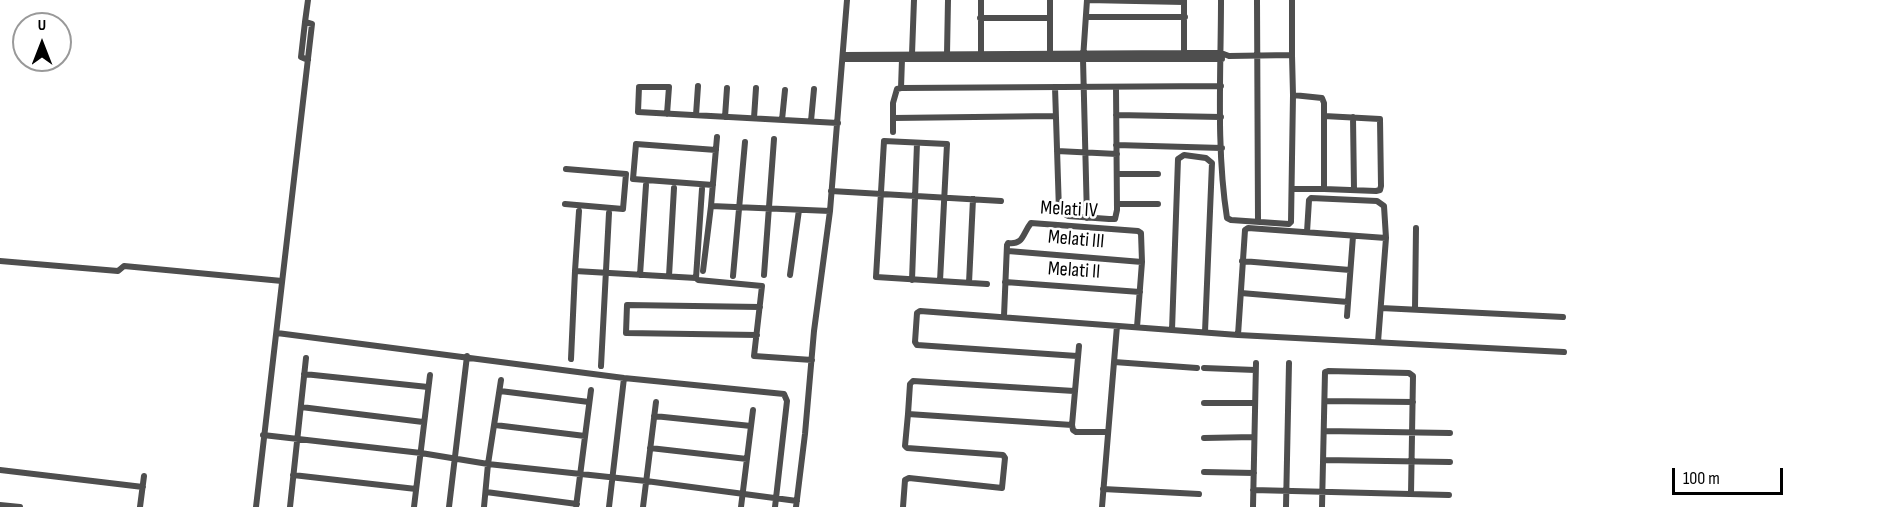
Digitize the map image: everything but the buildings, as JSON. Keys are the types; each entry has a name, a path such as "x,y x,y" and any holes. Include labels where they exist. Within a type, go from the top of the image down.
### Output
{"street":[{"path":"256,507 312,24 305,22 308,0"},
{"path":"263,435 421,453 488,464 646,481 776,498 796,504 830,211 847,0"},
{"path":"912,54 914,0"},
{"path":"947,54 948,0"},
{"path":"981,0 981,55"},
{"path":"1050,0 1050,53"},
{"path":"1087,218 1083,57 1087,0 1184,1 1184,53"},
{"path":"1221,0 1221,117 1227,218 1289,224 1291,222 1292,189 1292,0"},
{"path":"1257,0 1258,222"},
{"path":"1086,17 1185,17"},
{"path":"980,18 1050,18"},
{"path":"869,57 912,54 1050,53 1083,57 1184,53 1221,56"},
{"path":"843,57 902,59 1292,55"},
{"path":"901,88 902,59"},
{"path":"696,115 698,86"},
{"path":"893,132 895,92 901,88 1221,86"},
{"path":"667,114 669,87 639,87 638,112 667,114 696,115 725,117 754,118 811,122 837,123"},
{"path":"1055,87 1059,211 1068,216 1114,219 1117,216 1116,87"},
{"path":"725,117 727,88"},
{"path":"754,118 756,88"},
{"path":"811,122 814,89"},
{"path":"782,120 785,90"},
{"path":"1293,95 1322,98 1324,103 1324,189"},
{"path":"1116,115 1221,117"},
{"path":"893,118 1055,116"},
{"path":"1292,189 1380,190 1380,120 1324,116"},
{"path":"1353,117 1354,190"},
{"path":"703,271 717,137"},
{"path":"764,275 774,139"},
{"path":"940,281 947,144 884,141 876,277 987,284"},
{"path":"733,276 745,142"},
{"path":"912,279 918,143"},
{"path":"633,178 636,144 716,150"},
{"path":"1116,145 1222,148"},
{"path":"1057,151 1117,154"},
{"path":"1172,330 1178,159 1184,155 1209,159 1212,163 1205,332"},
{"path":"566,169 713,185"},
{"path":"565,204 623,209 626,174"},
{"path":"1117,174 1158,174"},
{"path":"640,275 646,185"},
{"path":"669,276 674,188"},
{"path":"696,278 702,189"},
{"path":"831,191 1001,201"},
{"path":"1307,232 1311,198 1377,201 1384,206 1386,238 1378,342"},
{"path":"969,283 973,199"},
{"path":"1117,204 1158,204"},
{"path":"711,206 830,211"},
{"path":"790,275 799,210"},
{"path":"571,359 579,211"},
{"path":"602,366 609,213"},
{"name":"Melati IV","path":"1008,251 1008,243 1017,243 1021,240 1029,225 1033,223 1138,231 1142,233 1142,262"},
{"path":"1238,334 1244,232 1248,228 1386,238"},
{"path":"1414,309 1416,228"},
{"path":"1347,316 1353,236"},
{"path":"1004,316 1008,251"},
{"name":"Melati III","path":"1008,251 1142,262"},
{"path":"0,261 118,271 124,266 282,281"},
{"path":"1242,261 1350,270"},
{"path":"1137,327 1142,262"},
{"path":"575,271 696,278 762,286 754,356 812,360"},
{"name":"Melati II","path":"1005,282 1140,292"},
{"path":"1241,293 1348,302"},
{"path":"757,335 626,333 627,305 759,307"},
{"path":"1381,308 1563,317"},
{"path":"1077,356 915,344 918,311 1172,330 1564,352"},
{"path":"1102,507 1117,326"},
{"path":"277,333 624,378 784,394 787,401 775,507"},
{"path":"1079,346 1073,430 1076,432 1108,432"},
{"path":"449,507 467,356"},
{"path":"290,507 306,358"},
{"path":"1114,362 1201,368 1256,366 1253,507"},
{"path":"1286,507 1289,363"},
{"path":"1322,507 1325,372 1329,371 1409,373 1413,379 1411,494"},
{"path":"304,375 428,387"},
{"path":"414,507 430,375"},
{"path":"609,507 624,378"},
{"path":"484,507 501,380"},
{"path":"903,507 905,480 909,478 1002,488 1005,458 1003,455 907,448 905,446 910,384 914,381 1074,391"},
{"path":"486,492 576,506 591,390"},
{"path":"500,391 589,402"},
{"path":"1324,401 1413,402"},
{"path":"643,507 656,402"},
{"path":"1204,403 1255,403"},
{"path":"301,407 423,422"},
{"path":"741,507 753,410"},
{"path":"908,414 1072,425"},
{"path":"654,416 751,426"},
{"path":"495,425 585,435"},
{"path":"1324,431 1450,433"},
{"path":"1204,438 1254,437"},
{"path":"650,448 747,459"},
{"path":"1323,460 1450,462"},
{"path":"0,470 142,487"},
{"path":"1204,472 1254,473"},
{"path":"141,507 144,476"},
{"path":"293,476 416,489"},
{"path":"1103,489 1199,494"},
{"path":"1253,490 1449,495"},
{"path":"0,505 20,507"}]}
